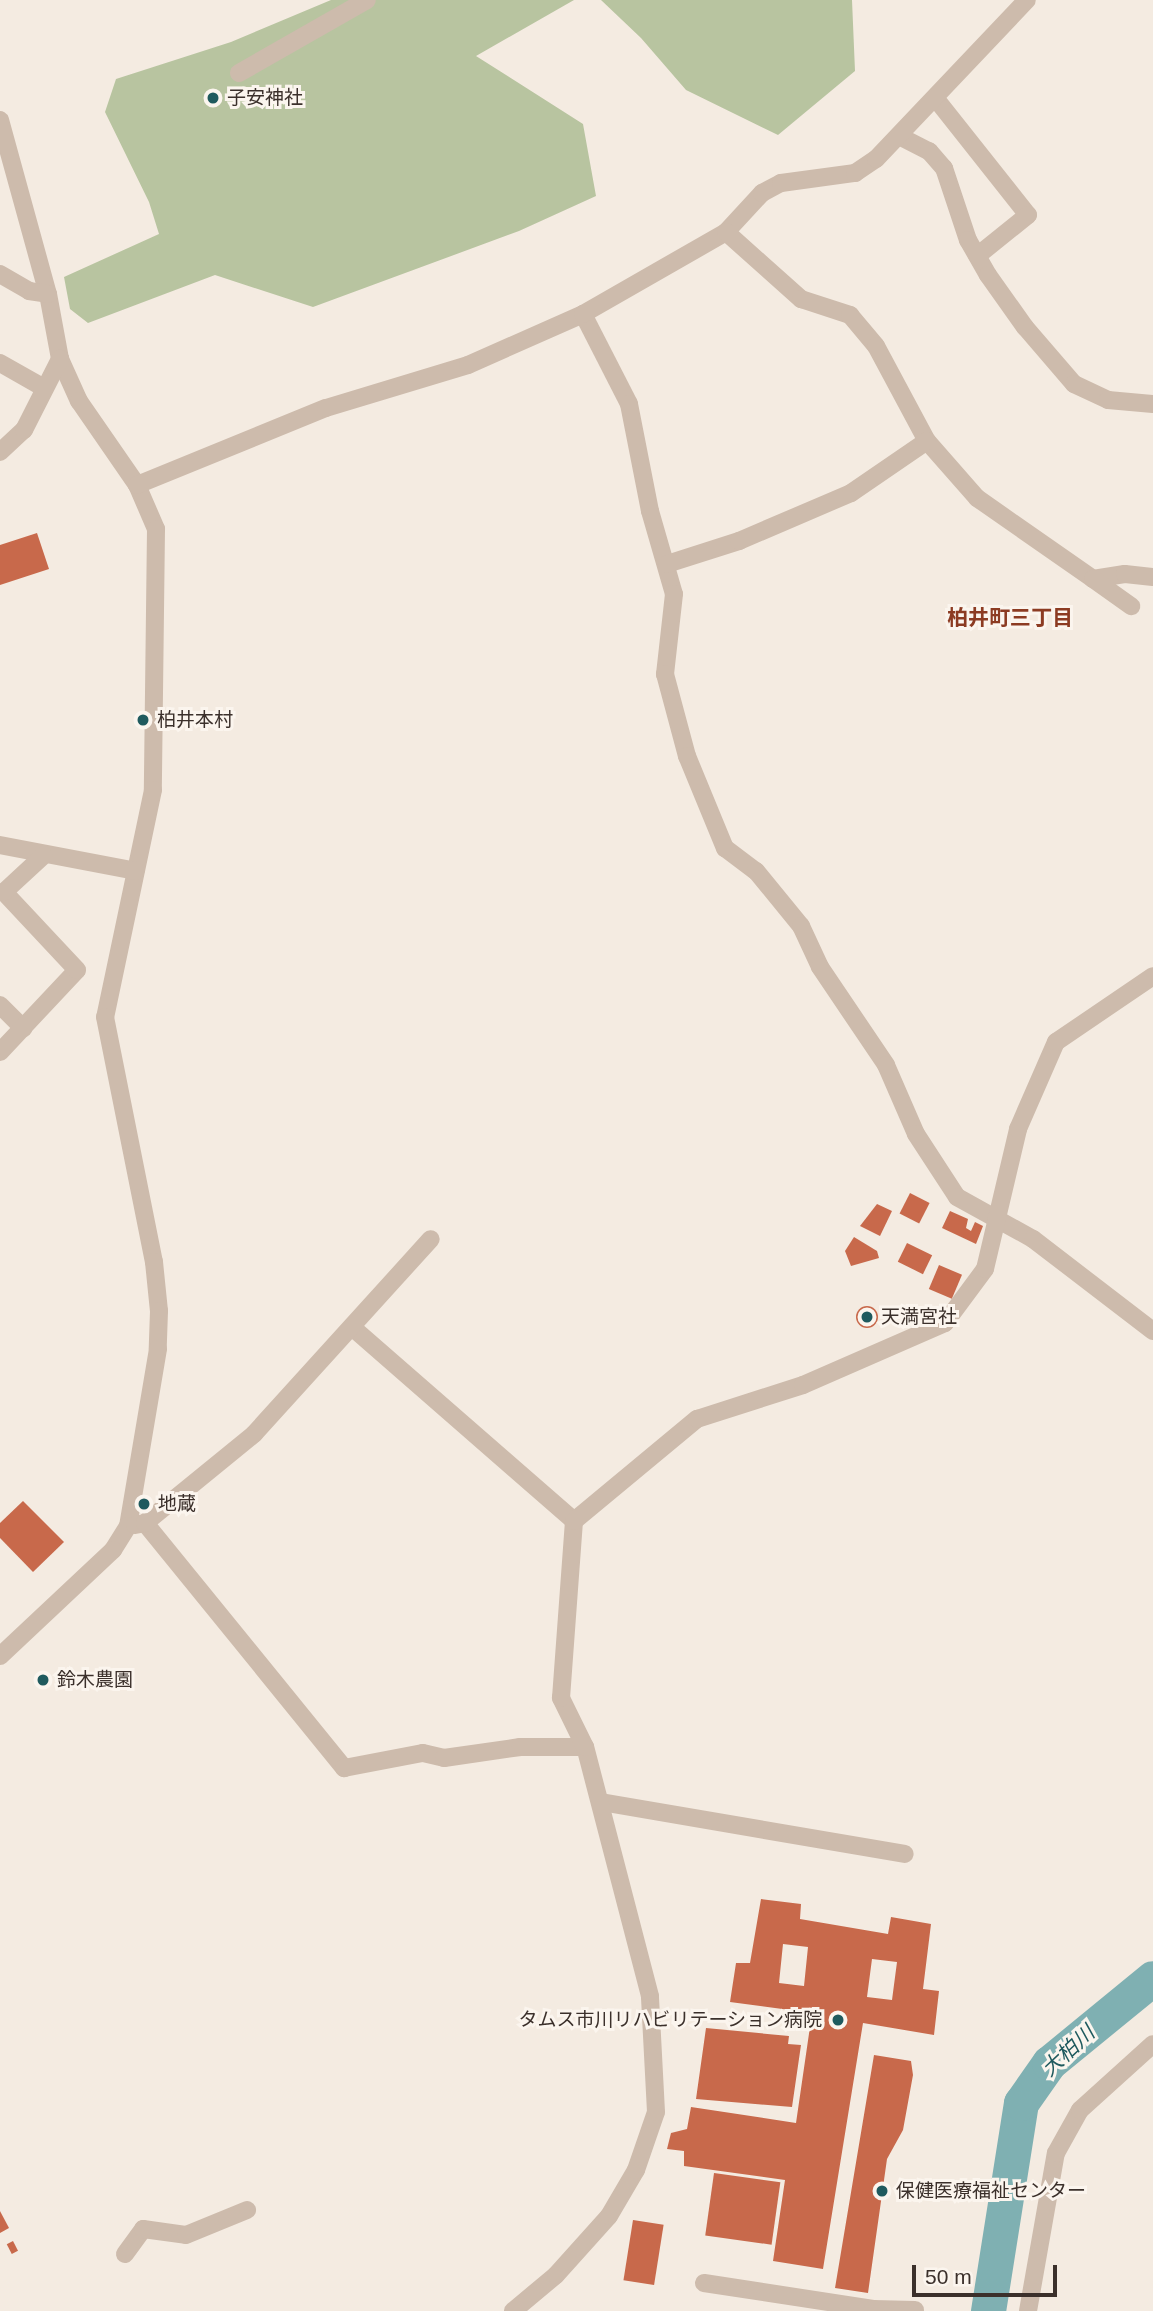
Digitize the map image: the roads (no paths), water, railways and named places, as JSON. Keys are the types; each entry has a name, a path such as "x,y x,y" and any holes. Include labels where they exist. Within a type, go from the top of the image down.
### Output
{"street":[{"path":"239,73 367,0"},
{"path":"137,485 326,408 468,365 583,314 726,233 762,193 781,183 855,173 899,136 936,99 1027,0"},
{"path":"936,99 1028,215 977,256"},
{"path":"0,120 48,294 60,359 79,401 137,485 156,529 158,550 153,790 105,1017 154,1262 159,1311 158,1349 136,1525 344,1768 423,1753 444,1758 520,1748 585,1747"},
{"path":"899,136 929,151 944,168 948,189 977,256 1025,327 1074,384 1108,400 1153,404"},
{"path":"726,233 801,299 850,315 876,346 927,441 977,498 1131,606"},
{"path":"0,274 29,291 48,294"},
{"path":"583,314 629,404 650,511 674,594 665,674 687,756 726,848 757,871 801,926 820,967 886,1065 916,1135 957,1197 1033,1239 1153,1331"},
{"path":"0,452 24,430 60,359"},
{"path":"0,363 44,388"},
{"path":"667,564 739,541 851,493 927,441"},
{"path":"1093,579 1125,574 1153,577"},
{"path":"0,845 136,871"},
{"path":"0,1052 77,970 4,892 44,855"},
{"path":"513,2311 556,2275 609,2216 636,2170 656,2112 650,1996 585,1747 561,1698 574,1521 697,1419 803,1385 945,1323 985,1269 1018,1129 1056,1042 1153,976"},
{"path":"0,1005 23,1028"},
{"path":"0,1656 136,1525 254,1434 431,1239"},
{"path":"353,1328 574,1521"},
{"path":"601,1802 905,1854"},
{"path":"1028,2311 1056,2153 1080,2110 1153,2044"},
{"path":"125,2254 143,2228 186,2235 247,2210"},
{"path":"704,2283 873,2309 915,2310"}],"waterway":[{"name":"大柏川","path":"988,2311 1021,2103 1049,2063 1153,1978"}],"place":[{"name":"子安神社","path":"213,98"},
{"name":"柏井本村","path":"143,720"},
{"name":"天満宮社","path":"867,1317"},
{"name":"地蔵","path":"144,1504"},
{"name":"鈴木農園","path":"43,1680"},
{"name":"タムス市川リハビリテーション病院","path":"838,2020"},
{"name":"保健医療福祉センター","path":"882,2191"}],"district":[{"name":"柏井町三丁目","path":"1010,618"}]}
